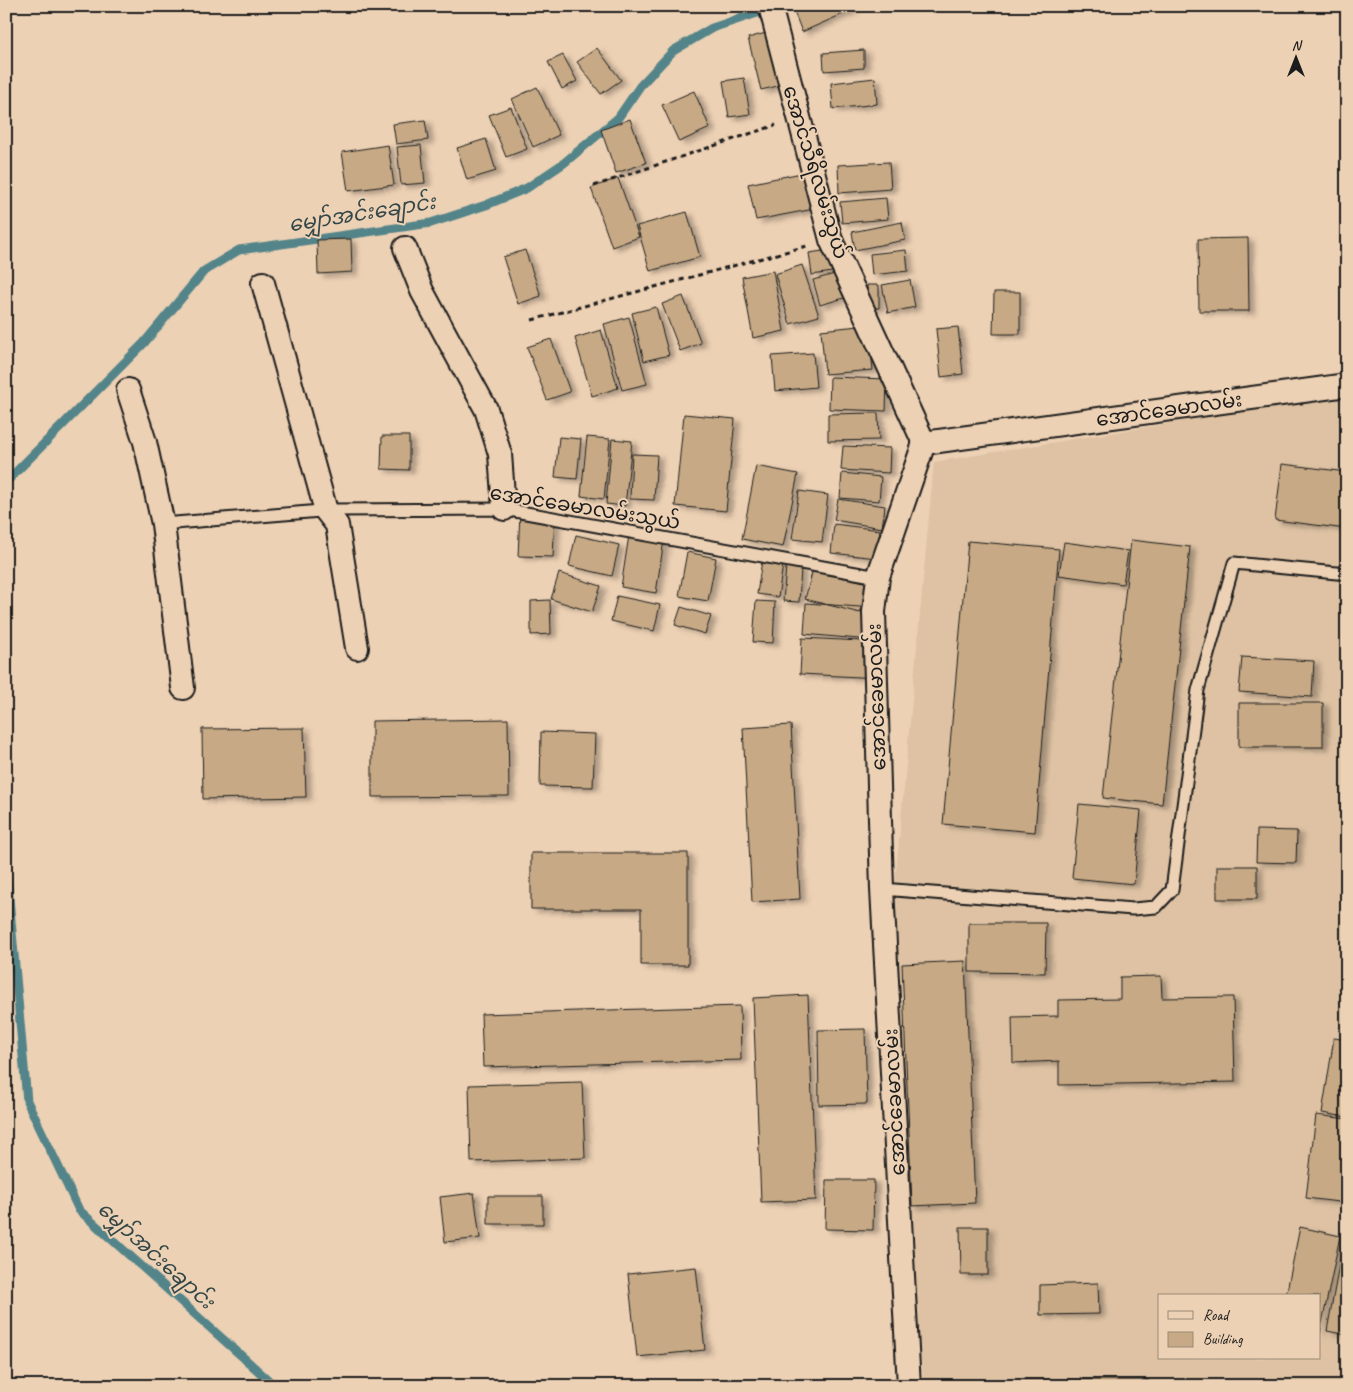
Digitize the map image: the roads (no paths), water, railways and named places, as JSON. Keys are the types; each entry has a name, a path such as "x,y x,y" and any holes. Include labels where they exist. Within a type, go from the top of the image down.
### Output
{"street":[{"name":"အောင်သီရိလမ်းသွယ်","path":"770,6 831,240 924,443"},
{"path":"405,248 422,290 486,409 500,454 504,509"},
{"path":"263,283 326,511 337,525 358,648"},
{"name":"အောင်ခေမာလမ်း","path":"909,1386 882,889 874,612 878,577 924,443 1347,385"},
{"path":"128,390 145,442 164,524 183,688"}],"lane":[{"name":"အောင်ခေမာလမ်းသွယ်","path":"164,524 326,511 504,509 878,577"},
{"path":"882,889 1133,909 1156,907 1172,890 1198,690 1234,563 1347,574"}],"waterway":[{"name":"မျှော်အင်းချောင်း","path":"6,482 144,343 204,271 239,250 431,223 486,205 527,188 564,163 618,118 640,86 673,51 712,28 769,9"},
{"name":"မျှော်အင်းချောင်း","path":"6,864 27,1101 79,1210 275,1386"}]}
